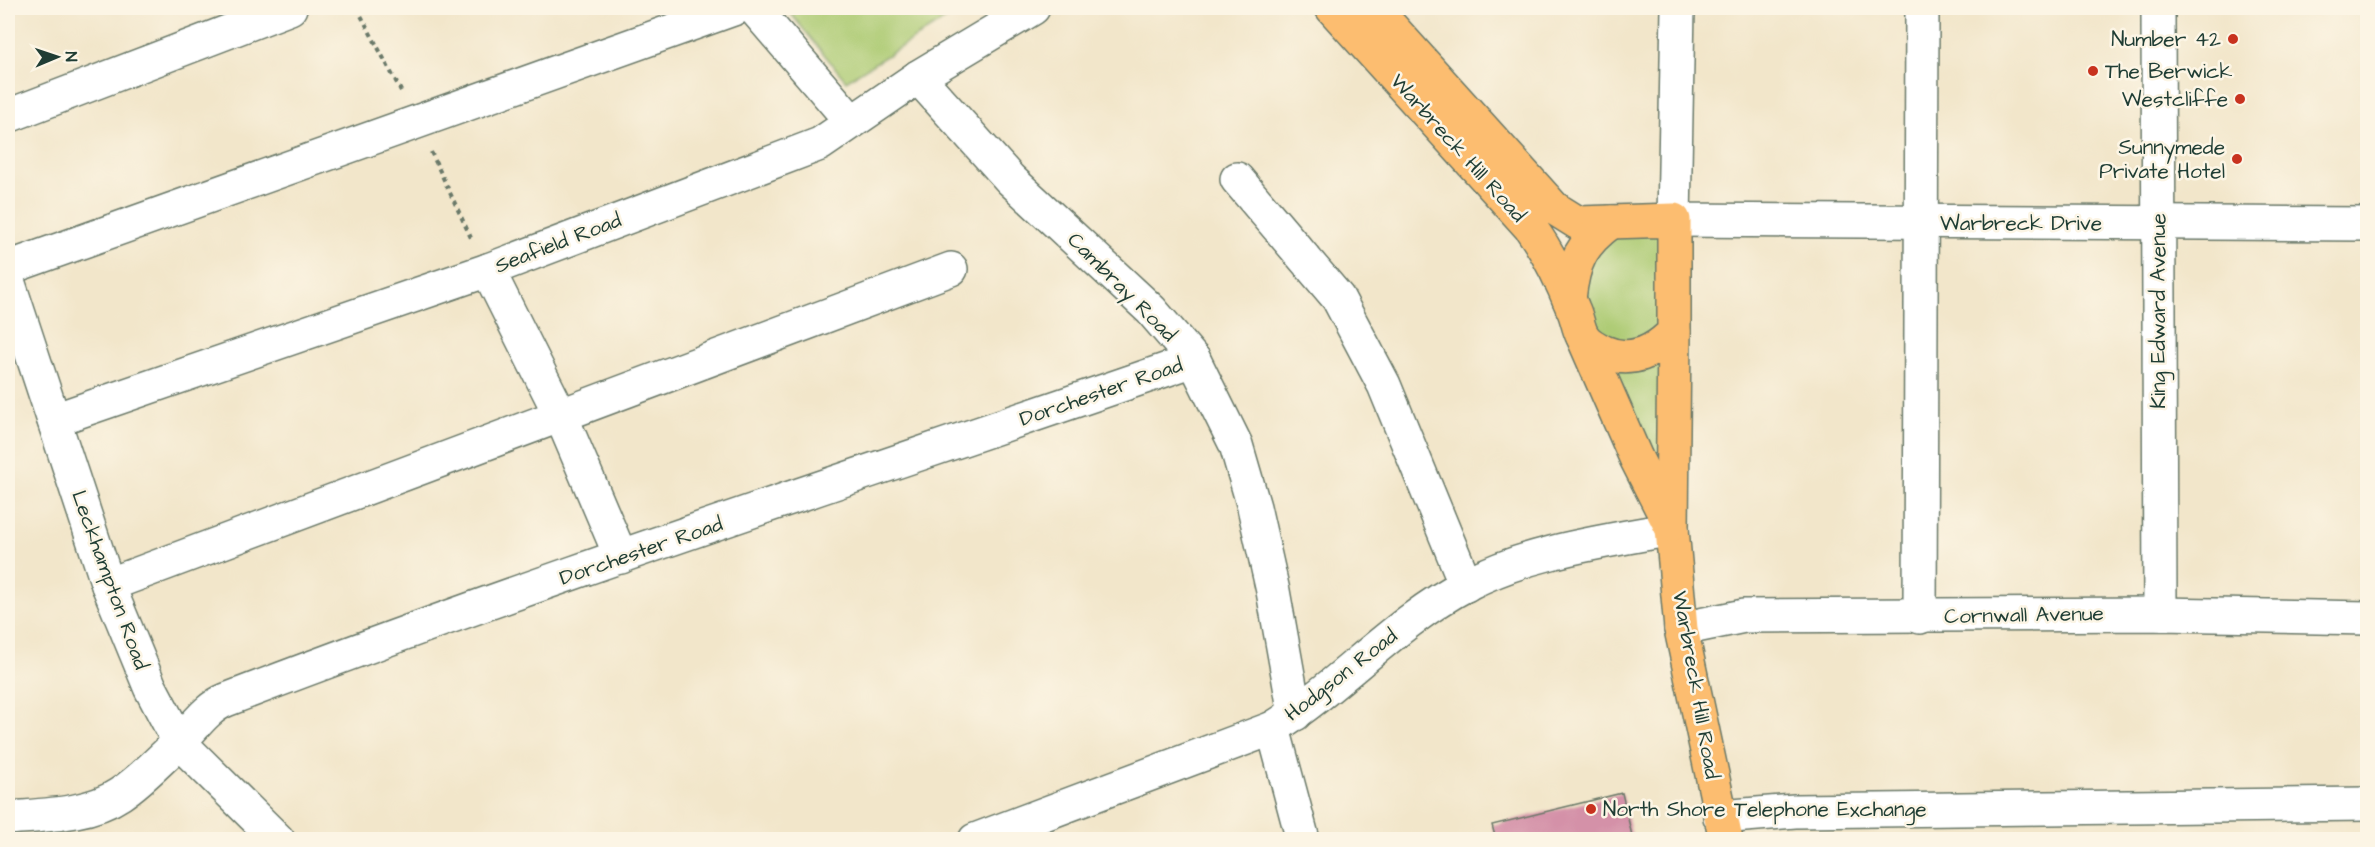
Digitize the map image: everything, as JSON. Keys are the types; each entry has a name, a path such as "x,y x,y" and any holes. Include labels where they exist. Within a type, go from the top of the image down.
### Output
{"main road":[{"name":"Warbreck Hill Road","path":"1332,8 1530,227 1551,256 1583,337 1636,458 1672,529"},
{"name":"Warbreck Hill Road","path":"1374,8 1554,208 1578,223 1674,220 1672,529 1681,629 1723,828"},
{"name":"Warbreck Hill Road","path":"1569,299 1575,263 1591,237 1611,222"},
{"path":"1583,337 1596,348 1612,355 1629,357 1651,351 1663,344 1674,332"}],"street":[{"path":"8,116 290,8"},
{"path":"8,268 736,8"},
{"path":"754,8 851,121"},
{"name":"Seafield Road","path":"54,420 488,270 820,144 918,77 1033,8"},
{"path":"1674,220 1678,8"},
{"path":"1920,617 1922,8"},
{"name":"King Edward Avenue","path":"2158,8 2160,614"},
{"name":"Cambray Road","path":"918,77 1011,179 1152,310 1194,360 1236,445 1254,507 1273,591 1284,721 1303,840"},
{"path":"1238,179 1338,297 1384,385 1466,585"},
{"name":"Warbreck Drive","path":"1674,220 1923,224 2367,224"},
{"path":"108,585 951,269"},
{"path":"488,270 561,416 621,557"},
{"name":"Leckhampton Road","path":"8,281 108,585 150,687 179,742 278,840"},
{"name":"Dorchester Road","path":"8,818 56,814 93,805 119,794 179,742 215,705 621,557 1194,360"},
{"name":"Hodgson Road","path":"975,840 1284,721 1395,632 1466,585 1524,560 1672,529"},
{"name":"Cornwall Avenue","path":"1681,629 1744,616 1920,617 2160,614 2367,618"},
{"path":"1723,828 1795,811 2367,804"}],"path":[{"path":"842,8 847,10 880,8"}],"green space":[{"path":"786,8 964,8 846,81"},
{"path":"1674,220 1673,453 1636,458 1570,287 1591,237"}],"building":[{"name":"North Shore Telephone Exchange","path":"1622,793 1633,840 1496,840 1492,825"}],"place":[{"name":"Number 42","path":"2233,39"},
{"name":"The Berwick","path":"2093,71"},
{"name":"Westcliffe","path":"2240,99"},
{"name":"Sunnymede Private Hotel","path":"2237,159"},
{"name":"North Shore Telephone Exchange","path":"1591,809"}]}
